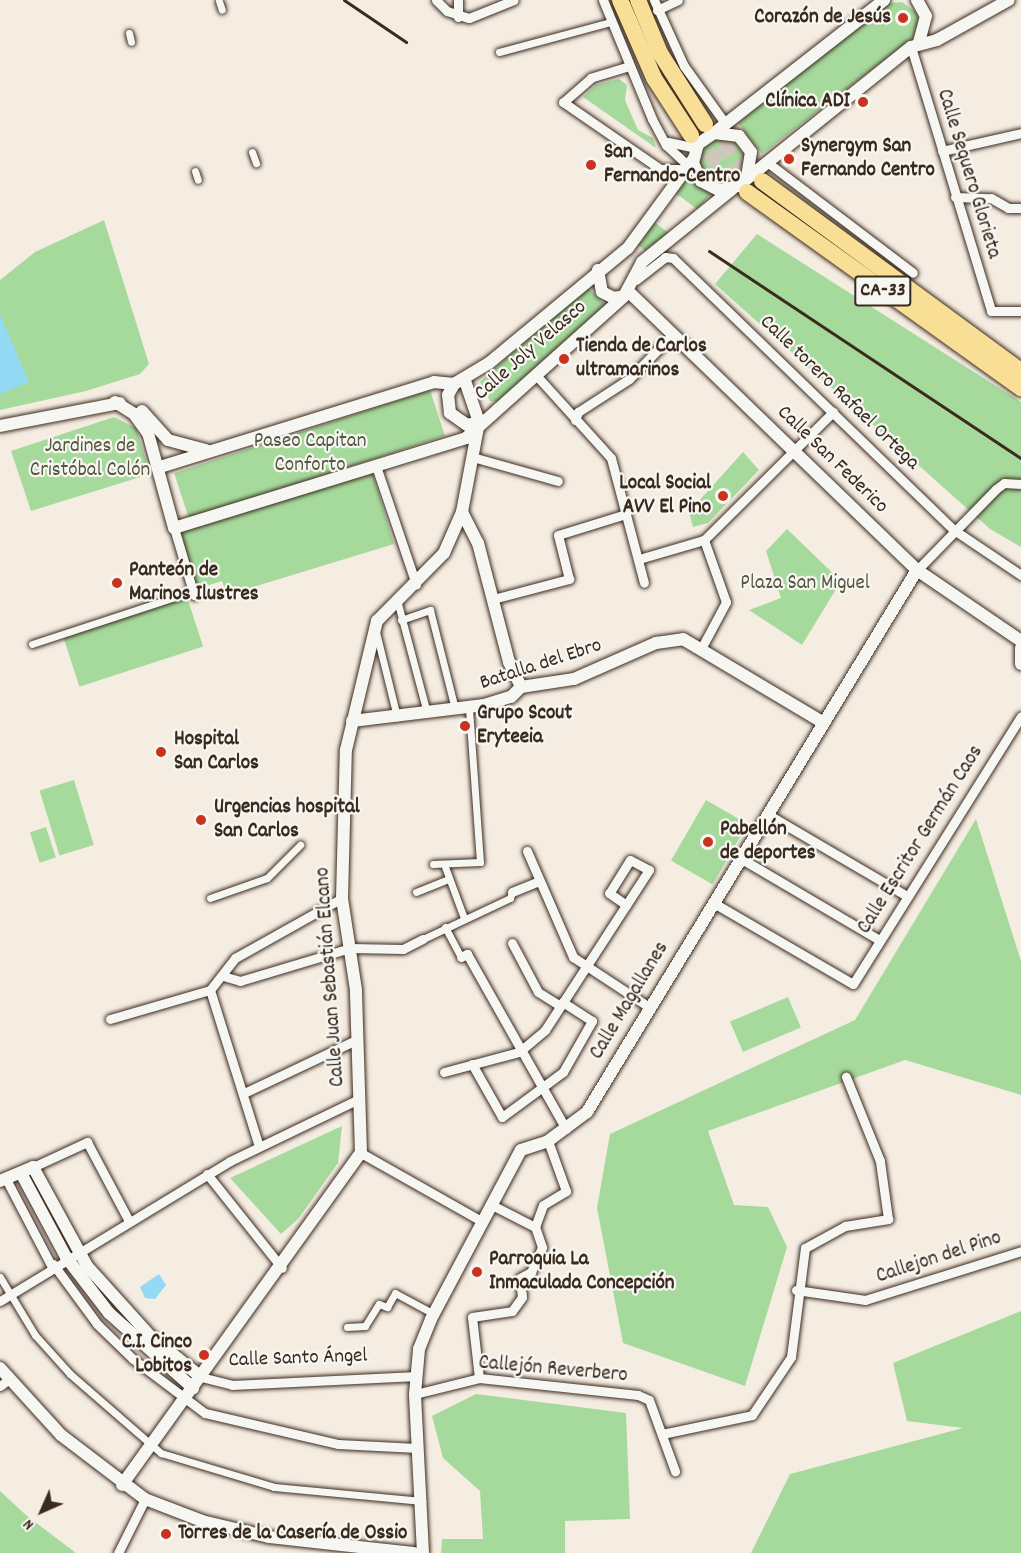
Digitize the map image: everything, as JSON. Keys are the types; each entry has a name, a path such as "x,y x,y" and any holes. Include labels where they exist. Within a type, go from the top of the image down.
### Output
{"highway":[{"path":"620,0 649,69 691,158"},
{"path":"638,0 671,74 709,128"},
{"name":"CA-33","path":"747,185 1021,371"},
{"name":"CA-33","path":"747,185 1021,388"}],"street":[{"path":"436,0 458,17"},
{"path":"458,0 458,17"},
{"path":"458,17 514,0"},
{"path":"603,0 626,67 662,137 691,158"},
{"path":"654,0 684,66 725,123"},
{"path":"657,10 678,0"},
{"path":"884,0 725,123 709,128 691,158 628,248 642,262 747,185 766,162 915,45 938,40 1004,2"},
{"path":"915,45 926,16 917,0"},
{"path":"219,2 222,10"},
{"path":"499,52 610,22"},
{"path":"129,33 131,42"},
{"name":"Calle Sequero Glorieta","path":"915,45 955,197 991,311 1021,311"},
{"path":"626,67 591,78 563,102 660,169 691,158"},
{"path":"709,128 733,133 744,141 752,158 747,185"},
{"path":"942,151 1021,133"},
{"path":"662,137 691,158 712,188 747,185"},
{"path":"252,152 256,163"},
{"path":"766,162 913,273"},
{"path":"195,171 198,180"},
{"path":"955,197 991,198 1008,208 1021,208"},
{"name":"Calle Joly Velasco","path":"459,381 628,248"},
{"name":"Calle torero Rafael Ortega","path":"636,280 668,256 689,273 954,530 1021,575"},
{"name":"Calle Joly Velasco","path":"376,465 466,438 479,422 626,293 636,280 642,262"},
{"name":"Calle San Federico","path":"598,270 602,292 614,298 626,293 673,334 917,570 1021,641"},
{"path":"577,416 629,379 673,334"},
{"path":"535,374 577,416 611,458 644,583"},
{"path":"459,381 479,422 466,425 450,413 448,395 459,381"},
{"path":"160,467 207,450 434,382 459,381"},
{"path":"0,426 115,402 141,411 168,440 207,450"},
{"path":"32,644 194,593 174,528 160,467 142,423 115,402"},
{"path":"639,559 704,540 833,412"},
{"name":"Calle Juan Sebastián Elcano","path":"362,1153 358,1039 350,948 342,898 343,799 352,722 375,628 397,598 416,584 448,546 462,512 476,458 479,422"},
{"path":"476,458 558,481"},
{"path":"174,528 376,465 416,584"},
{"path":"917,570 954,530 1004,483 1021,484"},
{"path":"462,512 482,557 521,687"},
{"path":"493,599 569,579 558,535 626,514"},
{"path":"702,647 726,602 704,540"},
{"name":"Calle Magallanes","path":"423,1553 415,1394 419,1349 434,1314 490,1204 521,1150 548,1141 587,1112 648,1007 917,570"},
{"path":"397,598 427,713"},
{"path":"401,620 430,610 455,709"},
{"path":"375,628 397,717"},
{"name":"Batalla del Ebro","path":"352,722 469,708 511,698 521,687 574,679 656,643 683,639 702,647 824,723"},
{"path":"1021,648 1021,664"},
{"path":"433,864 480,862 469,708"},
{"name":"Calle Escritor Germán Caos","path":"712,902 853,984 1021,716"},
{"path":"767,814 907,896"},
{"path":"210,898 267,878 300,845"},
{"path":"527,851 573,957 648,1007"},
{"path":"740,858 879,940"},
{"path":"444,1071 519,1052 544,1030 587,968 649,870 630,860 609,893 626,905"},
{"path":"444,864 464,918"},
{"path":"416,892 449,879"},
{"path":"223,976 240,981 350,948 404,949 445,927 510,898 512,892 539,882"},
{"path":"110,1019 210,990 235,958 342,898"},
{"path":"445,927 566,1129"},
{"path":"472,1064 502,1117 563,1072 592,1021 538,992 512,943"},
{"path":"210,990 259,1146"},
{"path":"244,1093 358,1039"},
{"path":"662,1434 752,1415 791,1357 796,1290 805,1248 845,1226 888,1219 880,1161 846,1077"},
{"path":"0,1301 52,1265 207,1174 259,1146 359,1099"},
{"path":"479,1378 471,1317 512,1311 522,1297 520,1278 531,1272 542,1247 535,1227 543,1205 566,1191 548,1141"},
{"path":"128,1219 87,1142 3,1180 52,1265 97,1324 184,1400 205,1413 271,1431 338,1444 417,1448"},
{"path":"122,1485 282,1268 362,1153 481,1221"},
{"name":"Calle Santo Ángel","path":"33,1167 71,1254 121,1307 201,1377 232,1385 417,1376"},
{"name":"Calle Santo Ángel","path":"21,1173 109,1313 193,1388"},
{"path":"207,1174 282,1268"},
{"path":"490,1204 535,1227"},
{"name":"Callejon del Pino","path":"796,1290 865,1300 1021,1251"},
{"path":"0,1277 12,1293 35,1335 70,1374 152,1444 189,1464 274,1487 422,1501"},
{"path":"347,1326 365,1326 379,1304 387,1307 395,1293 434,1314"},
{"path":"0,1368 4,1382 61,1434 122,1485 145,1499 202,1521 269,1537 414,1553"},
{"name":"Callejón Reverbero","path":"415,1394 479,1378 638,1395 649,1400 675,1471"},
{"path":"118,1553 145,1499"}],"green space":[{"path":"902,2 917,13 919,33 762,154 738,123 887,3"},
{"path":"619,79 627,85 625,100 638,130 653,138 656,148 583,97 596,85"},
{"path":"722,139 738,145 744,161 738,177 722,183 706,177 700,161 706,145"},
{"path":"688,173 712,193 697,209 674,192"},
{"path":"104,220 149,364 140,374 86,391 0,410 0,280 35,252"},
{"path":"654,222 669,233 646,251 638,245"},
{"path":"757,234 1021,402 1021,547 990,529 715,284"},
{"path":"586,285 606,306 498,402 490,401 480,382"},
{"name":"Paseo Capitan Conforto","path":"430,390 445,436 189,519 174,473"},
{"name":"Jardines de Cristóbal Colón","path":"114,417 136,428 150,474 31,511 11,451"},
{"path":"743,452 759,470 708,523 693,527 689,512"},
{"path":"372,472 394,544 227,595 222,581 196,589 178,531"},
{"name":"Plaza San Miguel","path":"787,529 841,581 802,645 749,610 781,598 766,551"},
{"path":"187,597 203,646 79,687 63,637"},
{"path":"74,780 94,845 59,856 40,791"},
{"name":"Pabellón de deportes","path":"706,800 748,824 713,885 671,861"},
{"path":"976,819 1021,961 1021,1095 905,1060 708,1131 734,1205 768,1207 787,1247 745,1386 623,1343 597,1208 610,1134 855,1020"},
{"path":"46,827 56,857 40,863 30,832"},
{"path":"788,997 801,1027 743,1052 730,1022"},
{"path":"342,1126 338,1163 298,1219 281,1234 230,1178"},
{"path":"1021,1311 1021,1553 751,1553 790,1474 963,1428 907,1421 893,1363"},
{"path":"476,1394 626,1413 630,1519 565,1521 565,1553 441,1553 442,1539 483,1539 480,1491 443,1458 432,1416"},
{"path":"0,1491 27,1516 76,1553 0,1553"}],"water":[{"path":"0,315 29,382 0,394"},
{"path":"159,1274 166,1285 155,1299 145,1298 140,1287"}],"tunnel":[{"path":"705,125 759,179"},
{"path":"691,135 747,192"}],"railway":[{"path":"344,0 406,42"},
{"path":"709,251 1021,458"}],"place":[{"name":"Corazón de Jesús","path":"903,18"},
{"name":"Clínica ADI","path":"863,102"},
{"name":"Synergym San Fernando Centro","path":"789,159"},
{"name":"San Fernando-Centro","path":"591,165"},
{"name":"Tienda de Carlos ultramarinos","path":"564,359"},
{"name":"Local Social AVV El Pino","path":"723,496"},
{"name":"Panteón de Marinos Ilustres","path":"117,583"},
{"name":"Grupo Scout Eryteeia","path":"465,726"},
{"name":"Hospital San Carlos","path":"161,752"},
{"name":"Urgencias hospital San Carlos","path":"201,820"},
{"name":"Pabellón de deportes","path":"708,842"},
{"name":"Parroquia La Inmaculada Concepción","path":"477,1272"},
{"name":"C.I. Cinco Lobitos","path":"204,1355"},
{"name":"Torres de la Casería de Ossio","path":"166,1534"}]}
